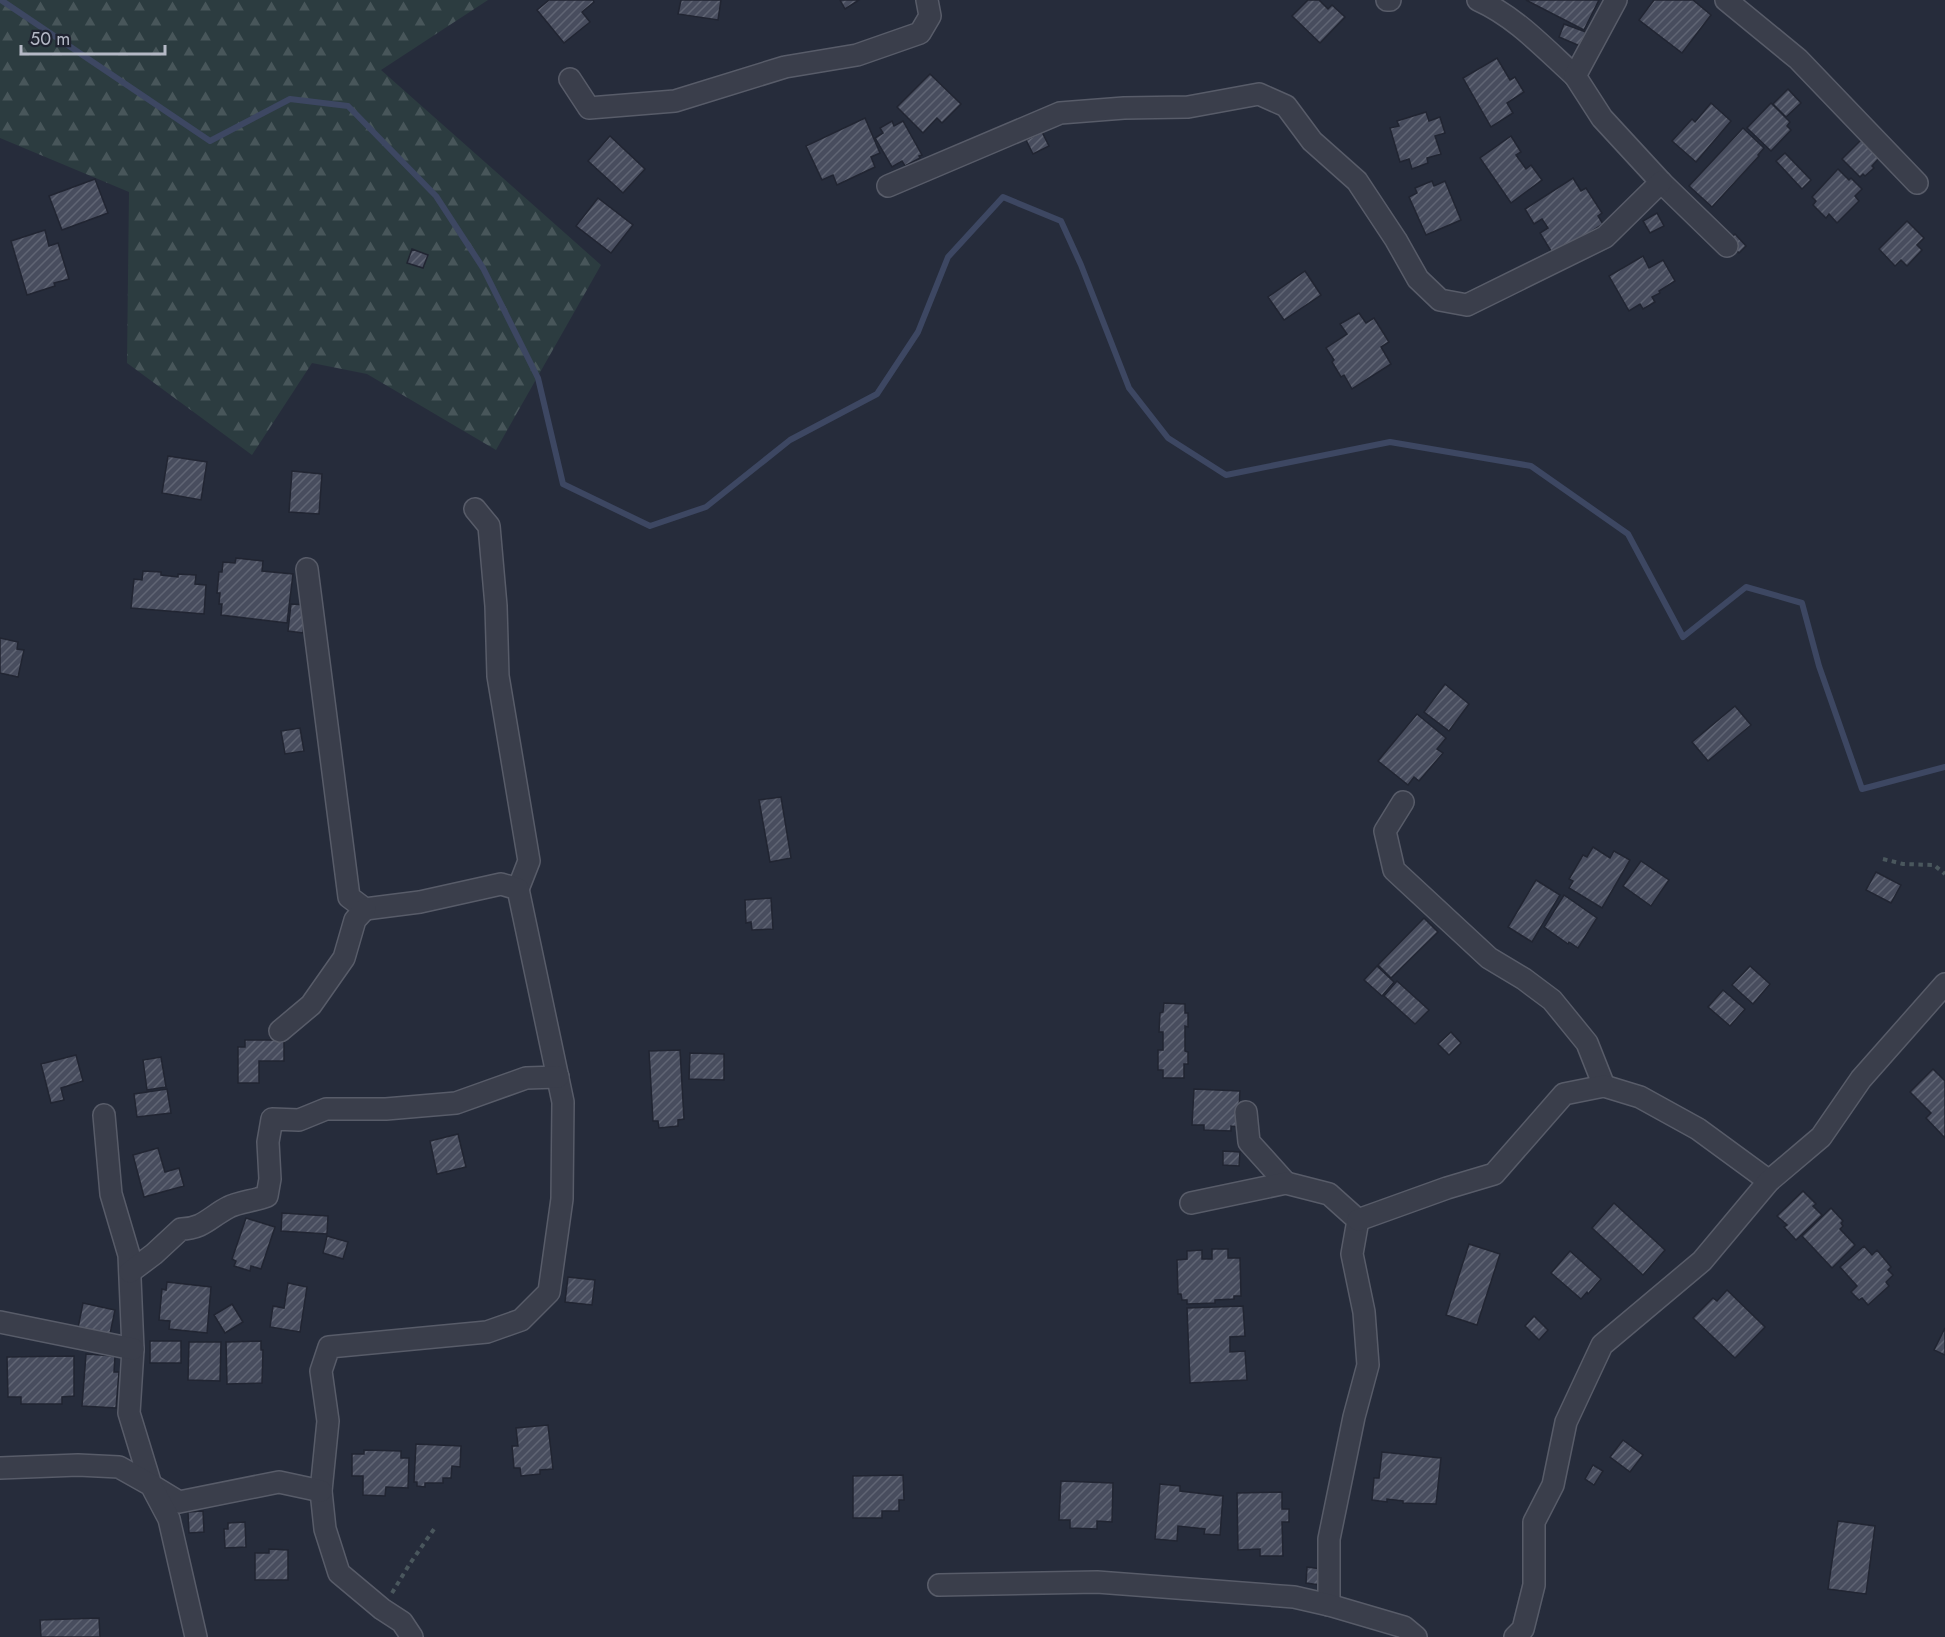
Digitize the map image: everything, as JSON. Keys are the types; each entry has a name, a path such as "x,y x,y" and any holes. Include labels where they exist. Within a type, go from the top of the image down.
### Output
{"street":[{"path":"570,79 589,108 675,101 785,67 857,55 920,33 930,16 927,0"},
{"path":"1478,0 1497,9 1524,29 1575,76 1602,118 1661,182 1727,246"},
{"path":"1575,76 1616,0"},
{"path":"1726,0 1798,59 1917,183"},
{"path":"888,186 1060,113 1124,108 1188,107 1259,94 1286,106 1312,141 1358,181 1418,279 1440,300 1467,305 1605,237 1661,182"},
{"path":"412,1637 402,1622 382,1609 339,1573 326,1529 321,1491 328,1421 321,1371 329,1347 487,1332 521,1320 549,1292 562,1199 563,1102 518,889 529,861 498,676 496,606 489,526 475,509"},
{"path":"308,569 349,897 365,909"},
{"path":"1403,802 1385,831 1394,870 1489,958 1524,979 1552,1000 1587,1043 1604,1086"},
{"path":"280,1031 311,1005 344,958 355,920 365,909 420,902 501,884 518,889"},
{"path":"1515,1637 1523,1629 1534,1585 1534,1522 1552,1485 1566,1422 1602,1345 1702,1261 1769,1181 1821,1137 1861,1079 1945,984"},
{"path":"130,1272 181,1229 190,1229 209,1221 230,1206 267,1196 270,1179 268,1142 272,1119 299,1120 326,1109 386,1109 456,1103 526,1078 558,1077"},
{"path":"1358,1221 1447,1188 1494,1174 1564,1094 1604,1086 1640,1097 1698,1129 1769,1181"},
{"path":"1246,1112 1249,1142 1286,1183"},
{"path":"104,1114 111,1194 129,1255 133,1349 129,1413 151,1485 169,1519 196,1637"},
{"path":"1191,1203 1286,1183 1329,1194 1358,1221"},
{"path":"1329,1605 1329,1539 1354,1417 1368,1365 1364,1312 1352,1254 1358,1221"},
{"path":"0,1322 133,1349"},
{"path":"0,1468 119,1467 179,1502 279,1482 321,1491"},
{"path":"939,1586 1097,1582 1294,1597 1404,1627 1416,1637"}],"path":[{"path":"1883,859 1903,864 1934,865 1945,874"},
{"path":"382,1609 434,1529"}],"green space":[{"path":"0,0 488,0 381,70 601,265 496,450 367,374 312,363 252,455 127,363 129,192 0,138"}],"building":[{"path":"549,0 593,0 594,2 582,12 590,22 564,43 537,10"},
{"path":"681,0 721,0 718,20 678,14"},
{"path":"840,0 859,0 845,9"},
{"path":"1308,0 1319,0 1328,9 1332,5 1345,17 1320,43 1292,16"},
{"path":"1526,0 1599,0 1584,30"},
{"path":"1654,0 1693,0 1711,15 1682,53 1639,20"},
{"path":"1564,24 1586,32 1580,46 1559,37"},
{"path":"1497,58 1510,80 1515,77 1524,92 1507,103 1513,113 1491,127 1463,78"},
{"path":"930,74 961,104 942,123 937,118 923,133 897,107"},
{"path":"1788,89 1801,103 1786,117 1773,104"},
{"path":"1711,103 1731,121 1696,162 1672,141 1692,119 1695,122"},
{"path":"1771,103 1790,122 1787,126 1791,130 1771,151 1747,128"},
{"path":"1426,112 1429,121 1440,117 1445,133 1435,136 1441,154 1427,158 1428,163 1412,169 1409,159 1400,162 1390,128 1399,126 1397,121"},
{"path":"865,118 880,153 871,157 875,167 837,185 833,175 822,180 806,146"},
{"path":"892,121 894,126 903,121 922,155 905,166 902,161 892,167 875,138 883,133 880,128"},
{"path":"1743,128 1764,148 1712,207 1689,186"},
{"path":"1042,132 1049,146 1033,154 1026,140"},
{"path":"610,136 645,169 623,193 588,161"},
{"path":"1511,136 1521,152 1516,155 1526,169 1531,165 1542,180 1511,203 1480,158"},
{"path":"1863,138 1881,156 1872,166 1874,168 1865,176 1863,174 1860,177 1842,159"},
{"path":"1785,153 1811,180 1802,189 1776,161"},
{"path":"1838,169 1862,189 1855,196 1859,201 1837,223 1829,214 1826,218 1813,205 1816,201 1812,197"},
{"path":"1573,178 1581,191 1586,188 1602,213 1598,216 1603,224 1554,256 1540,233 1548,228 1542,219 1534,224 1525,209"},
{"path":"95,179 108,213 62,230 49,196"},
{"path":"1432,181 1434,186 1445,181 1461,220 1426,235 1409,197 1417,193 1415,188"},
{"path":"598,198 633,225 611,253 576,226"},
{"path":"1657,213 1664,226 1650,233 1643,221"},
{"path":"1907,221 1924,238 1917,245 1922,250 1907,266 1901,260 1895,266 1879,249"},
{"path":"45,230 49,246 58,243 69,279 27,295 11,241"},
{"path":"1735,234 1746,246 1739,253 1728,241"},
{"path":"412,249 428,255 423,268 407,263"},
{"path":"1643,256 1649,268 1663,260 1675,281 1652,297 1655,302 1643,309 1640,304 1629,311 1609,276"},
{"path":"1305,271 1321,295 1284,320 1268,297"},
{"path":"1359,313 1366,323 1374,318 1389,342 1381,347 1391,364 1352,389 1344,375 1341,377 1326,348 1347,334 1340,324"},
{"path":"168,456 207,462 201,500 162,493"},
{"path":"292,471 322,474 319,514 289,512"},
{"path":"236,558 263,561 262,571 293,574 287,623 221,615 220,593 217,593 219,572 222,572 223,562 235,563"},
{"path":"143,571 161,572 161,575 178,577 178,574 196,575 195,584 206,585 204,614 131,608 134,579 142,580"},
{"path":"291,604 306,605 303,633 288,631"},
{"path":"0,638 18,642 17,649 24,650 18,677 0,673"},
{"path":"1445,684 1469,704 1449,731 1424,712"},
{"path":"1735,706 1751,725 1708,761 1692,742"},
{"path":"1417,714 1446,738 1437,749 1443,753 1419,781 1414,777 1408,785 1378,761"},
{"path":"300,728 304,751 285,754 281,731"},
{"path":"781,797 791,858 770,862 759,800"},
{"path":"1593,847 1610,858 1614,851 1630,860 1602,908 1569,888 1573,881 1569,879 1583,855 1587,857"},
{"path":"1641,861 1669,880 1651,906 1623,886"},
{"path":"1876,872 1901,885 1891,903 1866,890"},
{"path":"1536,880 1560,895 1532,942 1508,927"},
{"path":"1564,895 1597,918 1578,948 1569,942 1568,944 1544,927"},
{"path":"771,898 773,929 752,930 751,922 746,923 745,900"},
{"path":"1424,918 1438,932 1391,978 1378,965"},
{"path":"1377,966 1394,982 1382,996 1364,980"},
{"path":"1750,966 1770,984 1753,1004 1732,985"},
{"path":"1397,981 1429,1010 1415,1024 1384,996"},
{"path":"1723,990 1745,1009 1730,1026 1708,1007"},
{"path":"1164,1003 1185,1004 1185,1013 1188,1013 1188,1027 1185,1026 1185,1051 1188,1052 1188,1064 1184,1064 1184,1078 1163,1078 1163,1070 1158,1070 1158,1050 1163,1050 1163,1032 1159,1032 1160,1013 1163,1012"},
{"path":"1451,1032 1461,1043 1449,1055 1438,1044"},
{"path":"245,1040 284,1040 284,1061 259,1061 259,1083 238,1083 238,1047 245,1047"},
{"path":"680,1050 684,1119 678,1120 678,1126 659,1128 658,1121 653,1121 649,1051"},
{"path":"690,1053 724,1054 724,1080 689,1079"},
{"path":"76,1055 83,1081 61,1088 64,1100 51,1103 41,1064"},
{"path":"161,1057 166,1087 147,1090 143,1060"},
{"path":"1933,1069 1945,1081 1945,1138 1926,1118 1931,1113 1910,1092"},
{"path":"167,1089 171,1113 137,1117 134,1094"},
{"path":"1194,1089 1240,1091 1238,1127 1231,1126 1231,1131 1204,1130 1204,1125 1192,1125"},
{"path":"458,1134 466,1167 437,1174 430,1141"},
{"path":"158,1148 165,1172 179,1168 184,1186 144,1197 133,1155"},
{"path":"1223,1151 1240,1152 1239,1166 1223,1165"},
{"path":"1803,1191 1816,1204 1813,1206 1822,1215 1796,1240 1784,1227 1787,1225 1777,1216"},
{"path":"1614,1203 1665,1250 1643,1275 1592,1228"},
{"path":"1831,1208 1843,1221 1840,1229 1855,1245 1832,1268 1802,1236"},
{"path":"282,1213 328,1216 327,1234 281,1231"},
{"path":"246,1218 275,1227 261,1269 251,1266 250,1271 234,1266 236,1261 232,1259"},
{"path":"327,1236 348,1242 343,1259 323,1253"},
{"path":"1469,1244 1500,1254 1477,1325 1446,1315"},
{"path":"1864,1246 1872,1255 1877,1250 1891,1267 1888,1270 1893,1275 1886,1282 1889,1286 1868,1305 1862,1298 1859,1300 1851,1292 1857,1286 1840,1267"},
{"path":"1212,1249 1228,1249 1228,1258 1240,1258 1241,1296 1234,1296 1234,1299 1215,1300 1215,1303 1187,1304 1187,1300 1182,1300 1181,1294 1178,1294 1177,1260 1187,1259 1187,1251 1202,1250 1202,1259 1212,1259"},
{"path":"1570,1251 1601,1279 1581,1299 1551,1273"},
{"path":"568,1277 595,1280 592,1305 565,1302"},
{"path":"167,1282 211,1287 207,1333 169,1329 170,1321 159,1320 162,1289 166,1290"},
{"path":"288,1283 307,1287 300,1332 270,1327 273,1306 284,1308"},
{"path":"1727,1290 1765,1327 1735,1358 1693,1318 1713,1298 1717,1301"},
{"path":"83,1303 115,1310 110,1334 78,1328"},
{"path":"232,1304 243,1322 225,1333 214,1315"},
{"path":"1243,1306 1245,1336 1230,1337 1230,1352 1245,1351 1247,1380 1190,1383 1187,1308"},
{"path":"1534,1316 1548,1330 1539,1340 1525,1326"},
{"path":"1945,1328 1945,1355 1934,1350"},
{"path":"150,1341 181,1341 181,1363 150,1363"},
{"path":"261,1341 262,1383 227,1384 226,1342"},
{"path":"189,1342 221,1342 220,1381 188,1380"},
{"path":"86,1354 115,1356 114,1372 119,1372 116,1408 82,1406"},
{"path":"74,1356 74,1396 62,1397 62,1404 21,1404 21,1397 8,1397 7,1357"},
{"path":"548,1425 553,1469 540,1470 540,1474 521,1476 520,1468 514,1468 512,1446 518,1446 516,1428"},
{"path":"1623,1440 1643,1455 1630,1472 1610,1457"},
{"path":"416,1444 461,1446 460,1467 452,1466 451,1478 443,1478 443,1483 425,1483 425,1487 417,1486 417,1482 414,1482"},
{"path":"364,1450 401,1451 401,1458 409,1458 408,1488 386,1487 385,1496 363,1495 363,1476 352,1476 352,1454 364,1454"},
{"path":"1382,1452 1441,1458 1436,1504 1403,1503 1403,1501 1387,1499 1387,1502 1372,1500 1374,1478 1379,1478"},
{"path":"1593,1465 1603,1471 1594,1485 1585,1479"},
{"path":"903,1475 904,1500 899,1500 899,1511 882,1511 882,1518 853,1518 853,1476"},
{"path":"1061,1481 1113,1483 1112,1522 1097,1521 1097,1529 1070,1528 1070,1520 1059,1520"},
{"path":"1160,1484 1180,1486 1180,1491 1223,1496 1220,1535 1204,1534 1205,1529 1178,1526 1177,1541 1155,1539"},
{"path":"1282,1492 1282,1509 1289,1509 1289,1522 1282,1522 1283,1556 1260,1556 1260,1549 1238,1550 1237,1493"},
{"path":"203,1511 204,1532 189,1533 188,1512"},
{"path":"1838,1521 1875,1526 1866,1594 1828,1589"},
{"path":"245,1522 246,1547 225,1548 224,1529 228,1529 228,1523"},
{"path":"269,1549 288,1550 288,1580 255,1580 255,1553 269,1553"},
{"path":"1307,1567 1322,1569 1320,1585 1306,1583"},
{"path":"99,1618 100,1637 41,1637 40,1620"}],"waterway":[{"path":"1,0 210,141 290,99 348,106 436,196 483,268 538,378 563,484 650,526 706,507 790,440 877,394 918,332 948,257 1003,197 1061,221 1081,265 1129,388 1168,438 1226,475 1390,442 1531,466 1628,534 1683,637 1746,587 1802,603 1819,666 1862,789 1945,767"}]}
